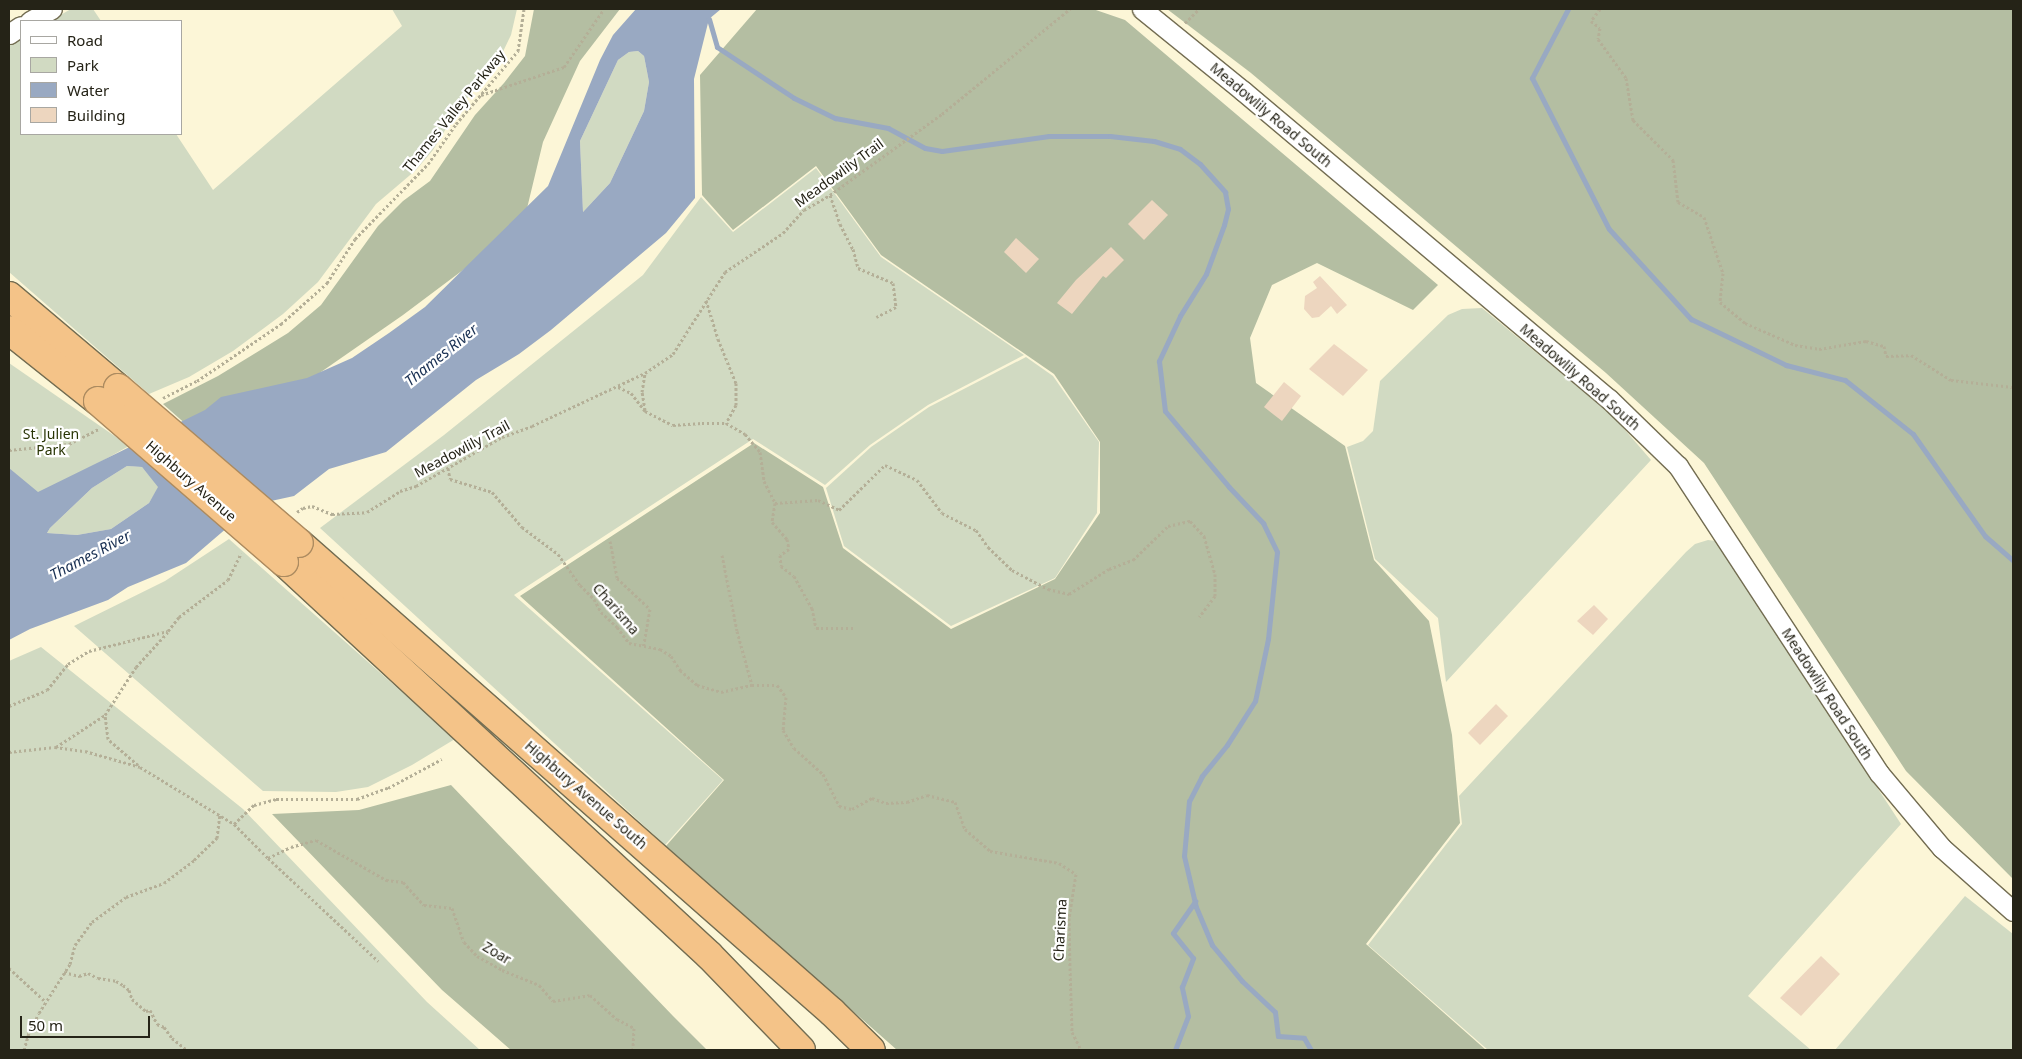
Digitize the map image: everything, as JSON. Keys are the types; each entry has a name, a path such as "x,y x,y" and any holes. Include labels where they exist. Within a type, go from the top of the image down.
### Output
{"highway":[{"path":"9,296 107,405"},
{"path":"9,330 107,405"},
{"name":"Highbury Avenue","path":"107,405 291,552"},
{"path":"291,552 709,956 801,1050"},
{"name":"Highbury Avenue South","path":"291,552 832,1012 871,1050"}],"street":[{"path":"32,20 52,9"},
{"name":"Meadowlily Road South","path":"1142,9 1243,90 1609,399 1678,466 1879,773 1942,848 2013,911"},
{"path":"9,34 20,27"}],"path":[{"name":"Thames Valley Parkway","path":"155,402 197,381 281,324 327,283 356,240 428,164 456,124 518,51 524,9"},
{"path":"480,95 564,67 604,9"},
{"name":"Meadowlily Trail","path":"295,513 303,508 312,506 332,514 367,512 400,491 416,486 502,437 532,426 645,373 673,354 706,300 726,272 783,233 804,210 830,195 942,114 1070,9"},
{"path":"1600,9 1591,21 1600,28 1598,39 1626,78 1633,120 1673,160 1678,202 1704,217 1723,273 1720,302 1745,323 1795,345 1819,349 1866,341 1884,346 1886,356 1911,355 1951,380 2013,387"},
{"path":"830,195 840,224 853,248 858,268 893,283 896,308 876,317"},
{"path":"706,300 718,339 736,383 736,405 726,423"},
{"path":"645,373 642,392 645,411"},
{"path":"618,387 631,393 645,411 673,425 702,422 726,423 745,434 760,452 764,481 775,503 772,522 787,539 789,549 780,555 781,566 794,576 812,608 816,628 854,628"},
{"path":"9,450 69,444 107,405"},
{"path":"775,503 818,500 839,510 885,464 917,480 942,513 976,530 988,547 1012,570 1048,589 1068,594 1109,569 1133,560 1168,526 1190,521 1204,536 1215,574 1215,596 1199,617"},
{"name":"Charisma","path":"448,468 450,479 492,492 522,527 558,554 580,585 594,599 601,612 617,627 628,643 660,649 671,656 680,670 697,684 720,692 752,685 776,685 786,697 783,730 794,748 823,774 839,806 852,809 872,798 886,803 907,802 927,796 955,802 965,829 990,851 1059,863 1076,874 1069,918 1072,1032 1082,1050"},
{"path":"610,541 617,578 650,609 643,647"},
{"path":"55,747 105,714 136,667 179,617 228,580 241,553 249,547"},
{"path":"722,555 736,631 752,685"},
{"path":"9,706 47,690 68,664 89,650 168,631"},
{"path":"105,714 108,739 140,767 234,824 378,961"},
{"path":"9,752 55,747 85,751 140,767"},
{"path":"234,824 254,805 276,799 357,799 388,788 442,758"},
{"path":"24,1050 29,1032 70,964 75,945 92,922 126,897 164,883 194,860 217,838 220,814"},
{"name":"Zoar","path":"268,858 291,847 316,840 386,880 403,882 424,905 452,908 464,942 477,956 502,970 539,985 553,1001 590,995 617,1019 634,1028 633,1050"},
{"path":"9,968 46,1002"},
{"path":"64,972 79,976 88,973 98,978 116,980 129,990 132,998 146,1011 150,1010 157,1024 164,1027 172,1038 187,1050"}],"green space":[{"path":"71,9 93,9 100,20 52,20"},
{"path":"392,9 517,9 511,35 498,62 458,109 433,150 416,170 376,204 318,282 283,314 233,351 189,377 149,394 9,272 9,45 20,39 20,135 177,135 213,190 402,26"},
{"path":"534,9 620,9 580,61 543,142 523,225 403,315 285,397 197,434 163,404 218,376 288,333 321,305 378,226 403,201 430,181 475,115 525,56"},
{"path":"757,9 1093,9 1125,20 1438,285 1413,310 1317,263 1272,285 1250,338 1256,383 1345,446 1374,560 1429,621 1452,735 1460,823 1366,944 1486,1050 897,1050 666,846 724,780 520,596 754,443 823,487 843,548 951,629 1055,579 1100,513 1100,442 1054,374 881,255 816,166 733,230 702,195 700,75"},
{"path":"1167,9 2013,9 2013,879 1906,771 1704,463 1606,373 1251,73"},
{"path":"638,51 644,56 649,82 644,111 610,183 583,212 580,141 618,60 629,52"},
{"path":"816,168 881,257 1024,355 928,405 870,445 825,485 753,439 514,595 723,780 665,845 320,528 444,435 643,275 701,197 733,232"},
{"path":"1482,308 1612,415 1651,460 1446,682 1438,618 1375,559 1347,447 1363,441 1373,431 1380,381 1448,315 1462,309"},
{"path":"1026,357 1053,376 1099,442 1097,513 1055,578 951,626 844,546 826,488 871,447 929,407"},
{"name":"St. Julien Park","path":"9,363 129,446 9,513"},
{"path":"127,466 142,467 159,487 149,503 111,529 77,535 47,533 92,488"},
{"path":"229,539 455,739 412,765 368,787 336,792 263,791 74,626 165,581"},
{"path":"1708,540 1716,541 1901,824 1748,996 1811,1050 1488,1050 1368,945 1462,824 1459,796 1686,552 1695,544"},
{"path":"41,647 243,809 427,1002 480,1050 9,1050 9,661"},
{"path":"451,785 707,1050 511,1050 442,990 272,814 359,810"},
{"path":"1965,896 2013,934 2013,1050 1835,1050"}],"water":[{"name":"Thames River","path":"636,9 721,9 709,19 694,79 695,198 666,233 551,330 519,354 476,380 386,452 329,469 294,496 271,501 228,527 186,563 128,587 108,600 30,629 9,640 9,468 38,492 205,410 221,397 307,378 352,358 389,333 425,307 548,186 600,60 613,35","holes":["638,51 644,56 649,82 644,111 610,183 583,212 580,141 618,60 629,52","127,466 142,467 158,487 149,503 111,529 77,535 47,533 92,488"]}],"building":[{"path":"1152,200 1168,215 1144,240 1128,224"},
{"path":"1016,238 1039,259 1026,273 1004,252"},
{"path":"1111,247 1124,260 1106,278 1103,276 1072,314 1057,303 1076,280"},
{"path":"1320,276 1347,305 1337,314 1331,306 1319,317 1312,318 1304,309 1305,296 1317,288 1313,282"},
{"path":"1334,344 1368,370 1343,396 1309,369"},
{"path":"1284,382 1301,396 1282,421 1264,407"},
{"path":"1594,605 1608,619 1593,635 1577,621"},
{"path":"1496,704 1508,716 1480,745 1468,733"},
{"path":"1821,956 1840,974 1801,1016 1780,998"}],"waterway":[{"path":"1568,9 1532,78 1609,229 1691,319 1786,365 1845,380 1913,434 1985,536 2013,560"},
{"path":"709,19 717,47 794,98 835,118 888,128 925,148 942,151 1049,136 1110,136 1154,141 1180,149 1200,164 1225,192 1228,209 1206,274 1180,316 1159,361 1165,411 1229,487 1263,523 1277,552 1268,639 1255,701 1227,745 1202,776 1189,801 1184,856 1196,907 1212,945 1242,981 1275,1012 1278,1036 1304,1038 1311,1050"},
{"path":"1175,1050 1188,1016 1182,987 1193,958 1173,933 1195,901"}]}
